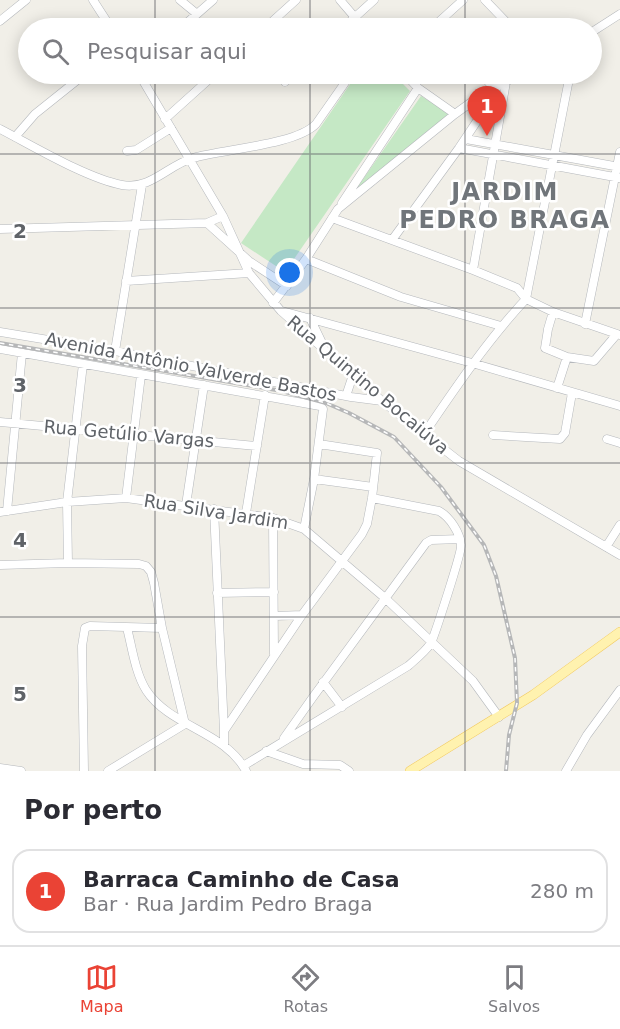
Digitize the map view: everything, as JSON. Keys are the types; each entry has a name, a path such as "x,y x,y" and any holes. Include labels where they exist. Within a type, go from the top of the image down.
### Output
{"main road":[{"path":"410,771 499,717 618,635"}],"street":[{"path":"1,18 26,0"},
{"path":"93,0 105,18"},
{"path":"180,0 197,14"},
{"path":"192,18 213,0"},
{"path":"276,18 296,0"},
{"path":"340,0 355,18 374,0"},
{"path":"448,18 463,0"},
{"path":"485,0 502,18"},
{"path":"602,25 620,14"},
{"path":"15,137 35,114 72,84"},
{"name":"Rua Quintino Bocaiúva","path":"145,84 191,158 223,216 249,273 281,311 382,401 459,461 620,555"},
{"path":"165,119 204,84"},
{"path":"0,129 90,174 122,185 142,185 191,158 285,139 309,131 344,84"},
{"path":"414,84 455,114"},
{"path":"491,84 494,88"},
{"path":"338,209 455,114 502,84"},
{"path":"473,270 506,84"},
{"path":"423,434 472,363 501,326 526,300 568,84"},
{"path":"273,303 306,259 418,88"},
{"path":"392,240 479,118"},
{"path":"127,151 136,150 171,128"},
{"path":"466,139 619,167"},
{"path":"459,148 618,178"},
{"path":"585,324 618,178 620,152"},
{"path":"115,351 142,185"},
{"path":"0,229 207,223 223,216"},
{"path":"332,219 473,270 517,288 526,300 553,312 618,334 594,361 567,357 545,348 553,312"},
{"path":"207,223 242,254 287,286"},
{"path":"306,259 401,297 501,326"},
{"path":"126,281 249,273"},
{"path":"281,311 620,406"},
{"path":"310,318 325,349"},
{"name":"Avenida Antônio Valverde Bastos","path":"0,332 382,401"},
{"name":"Avenida Antônio Valverde Bastos","path":"0,349 320,406 323,409 319,444"},
{"path":"2,511 15,423 22,353"},
{"path":"557,388 567,357"},
{"path":"68,563 67,502 83,364"},
{"path":"126,498 141,375"},
{"path":"346,396 353,375"},
{"path":"186,505 204,386"},
{"path":"493,435 560,440 565,433 572,393"},
{"path":"246,513 265,395"},
{"name":"Rua Getúlio Vargas","path":"0,422 257,446"},
{"path":"607,439 620,443"},
{"path":"224,731 302,615 362,534 367,524 372,498 377,453 319,444 304,529"},
{"path":"314,479 373,487"},
{"name":"Rua Silva Jardim","path":"2,511 67,502 126,498 246,513 273,518 304,529 385,598 473,681 499,717"},
{"path":"127,628 144,688 185,724 224,745 245,768 267,751 408,666 431,642 461,550 460,539 453,526 439,511 372,498"},
{"path":"214,509 224,745"},
{"path":"273,518 274,656"},
{"path":"606,547 620,525"},
{"path":"282,742 323,682 426,543 431,540 460,539"},
{"path":"0,565 68,563 146,566 151,572 154,583 162,628 185,724"},
{"path":"217,593 274,592"},
{"path":"274,616 302,615"},
{"path":"84,771 83,632 85,628 90,626 162,628"},
{"path":"323,682 342,707"},
{"path":"567,771 587,735 620,690"},
{"path":"108,771 185,724"},
{"path":"267,751 300,764 340,765 349,771"},
{"path":"0,768 21,771"}],"green space":[{"path":"350,84 403,84 410,91 285,272 241,243"},
{"path":"421,96 450,114 354,192"}],"railway":[{"path":"0,343 282,391 326,403 394,437 441,487 484,545 496,576 515,658 517,703 509,735 506,771"}],"place":[{"name":"Barraca Caminho de Casa","path":"487,136"}],"district":[{"name":"JARDIM PEDRO BRAGA","path":"505,206"}]}
